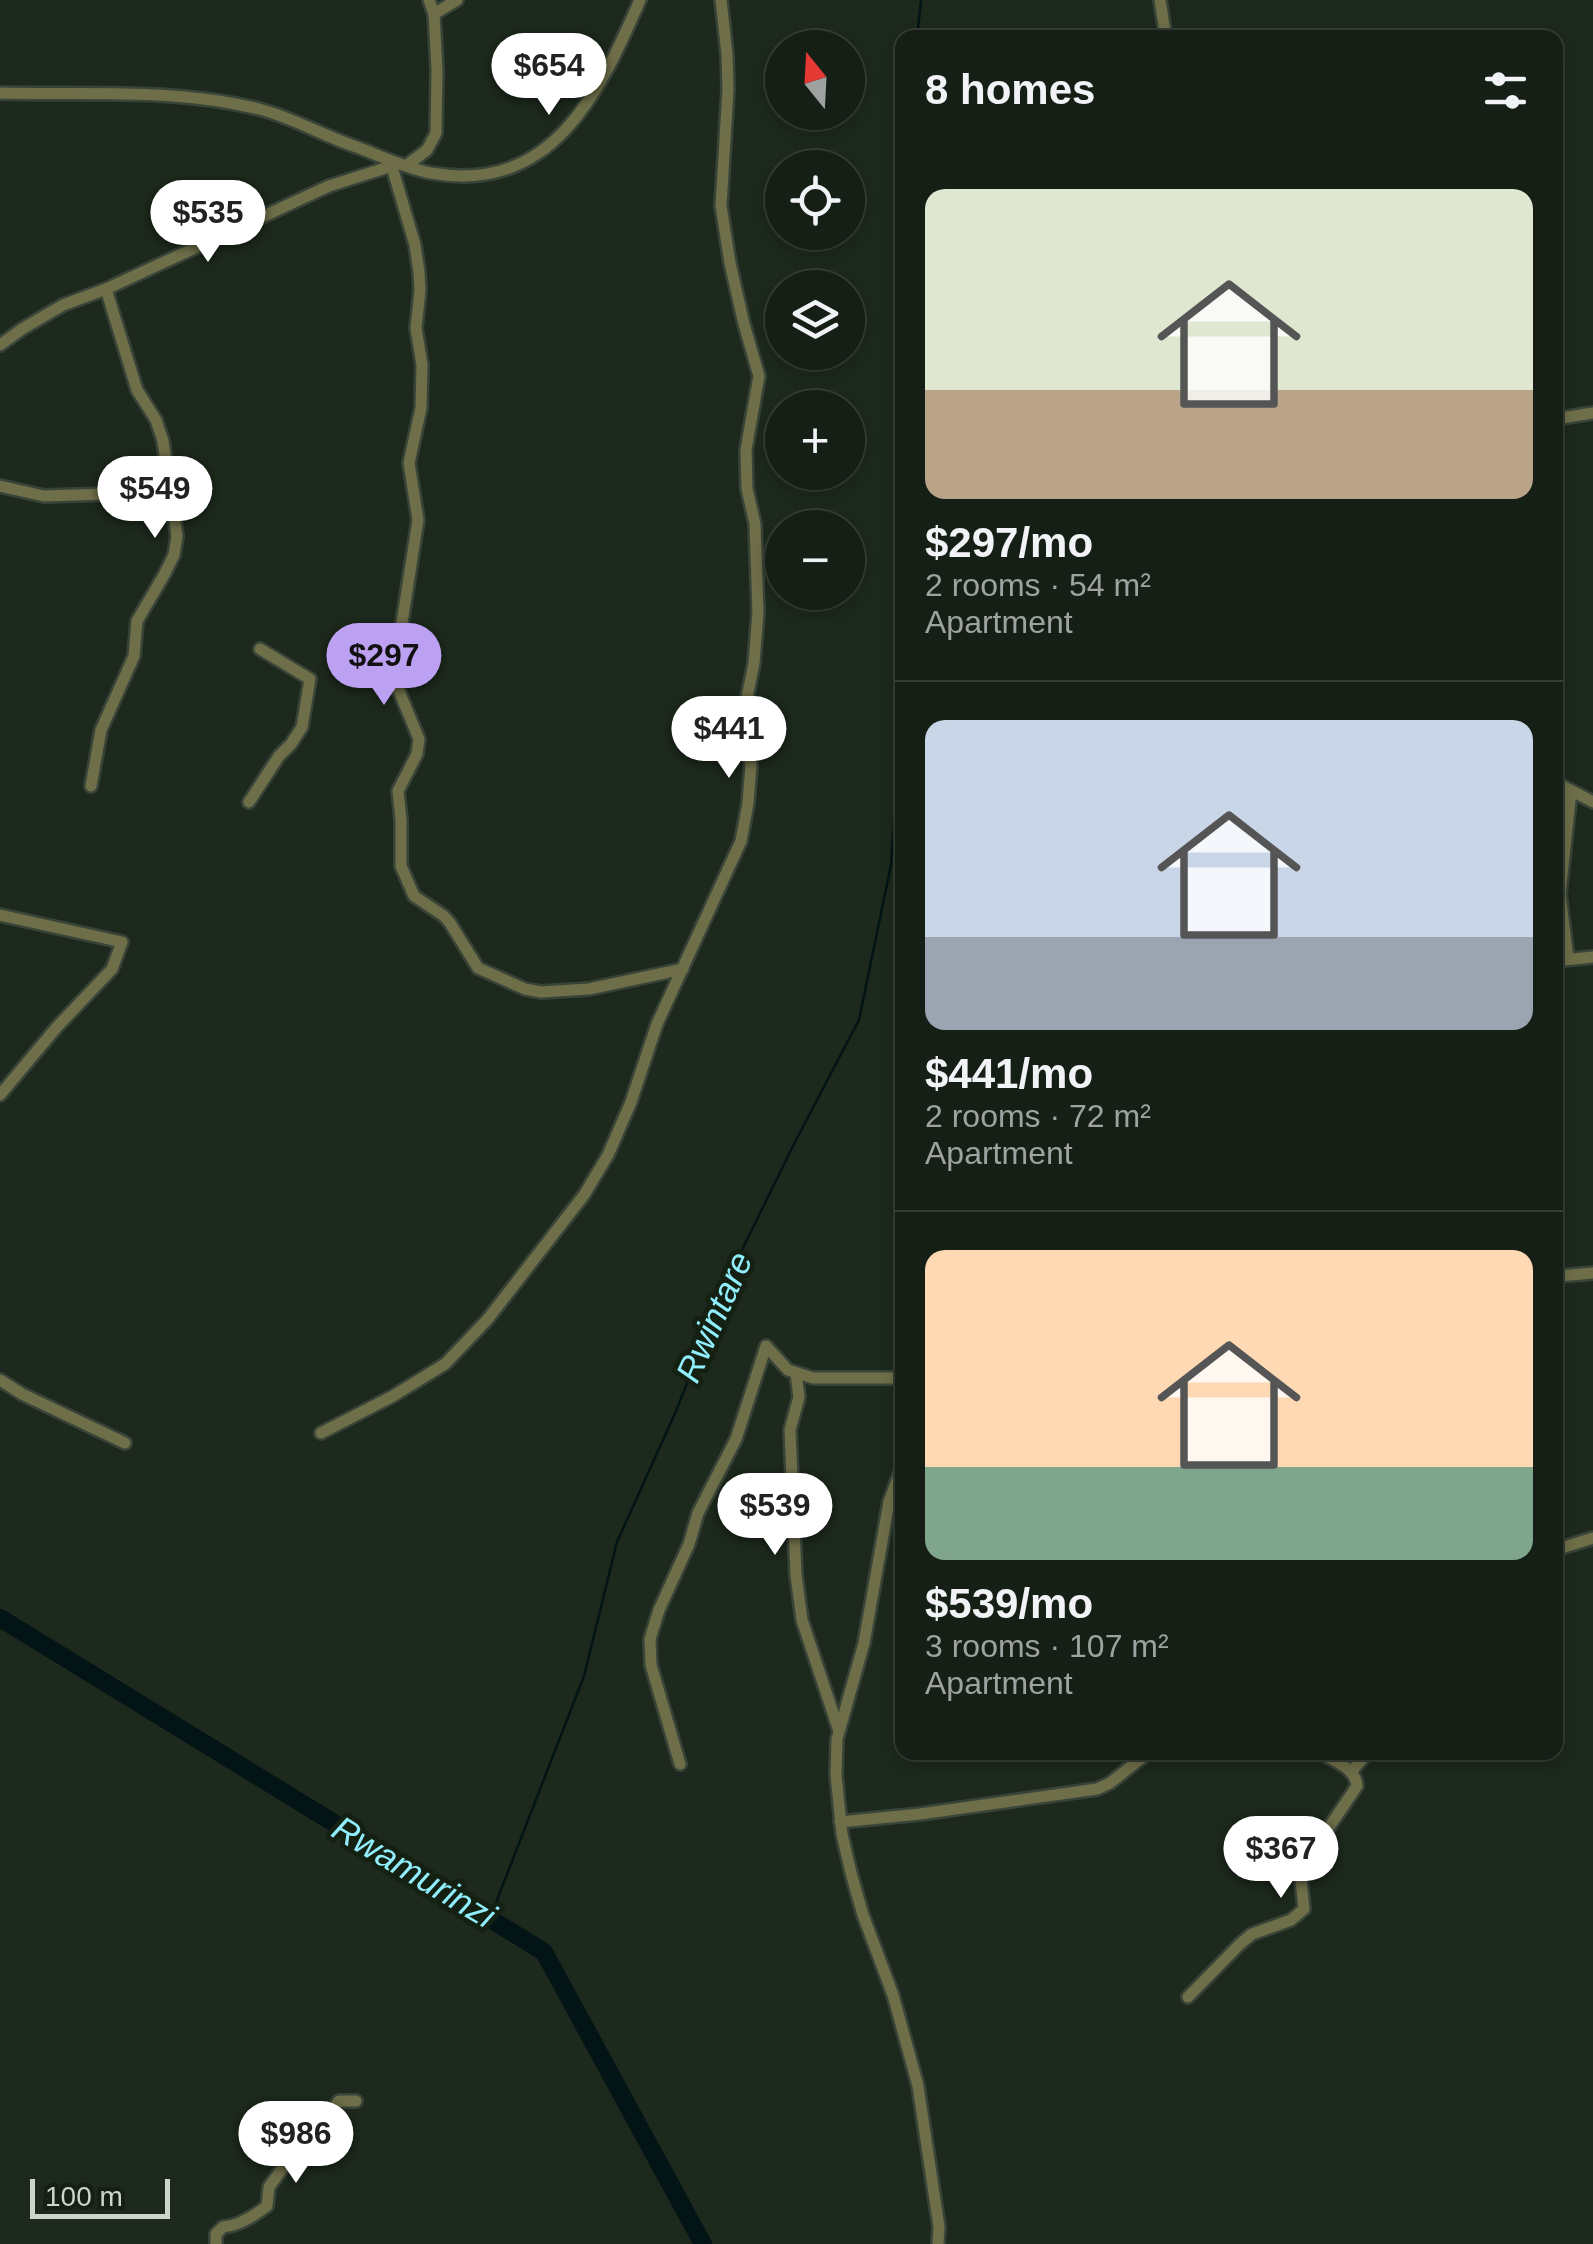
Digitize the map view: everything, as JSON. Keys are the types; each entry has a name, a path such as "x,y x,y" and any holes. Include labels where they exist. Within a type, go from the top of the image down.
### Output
{"street":[{"path":"0,345 63,305 329,186 400,165 426,150 436,133 434,14 428,0"},
{"path":"434,14 457,0"},
{"path":"0,93 184,95 260,109 400,165 442,174 491,173 514,167 538,154 581,113 615,58 640,0"},
{"path":"321,1433 446,1364 487,1320 566,1220 608,1155 657,1024 741,841 751,766 741,727 754,664 758,612 755,524 747,488 746,450 759,376 740,306 721,206 728,54 721,0"},
{"path":"1160,0 1165,30"},
{"path":"400,165 420,283 416,328 422,365 421,408 409,463 418,520 394,674 420,739 417,754 398,791 404,876 414,896 450,923 478,968 525,989 578,991 682,968"},
{"path":"91,786 101,730 134,656 137,621 174,556 177,536 163,441 132,378 106,289"},
{"path":"1563,419 1593,413"},
{"path":"0,486 44,496 170,492"},
{"path":"248,802 302,727 310,679 260,648"},
{"path":"1563,787 1593,802"},
{"path":"1563,866 1571,792"},
{"path":"0,914 122,942 112,969 0,1095"},
{"path":"1563,960 1593,957"},
{"path":"1563,1276 1593,1273"},
{"path":"680,1764 651,1665 650,1639 698,1513 736,1438 766,1346 788,1370 812,1378 895,1378"},
{"path":"796,1373 799,1396 790,1430 796,1575 802,1620 839,1731"},
{"path":"0,1380 125,1442"},
{"path":"895,1486 864,1643 839,1731 836,1775 840,1822 863,1915 893,1995 918,2086 939,2228 938,2244"},
{"path":"1563,1547 1593,1538"},
{"path":"840,1822 1097,1789 1139,1760"},
{"path":"1188,1997 1252,1934 1291,1920 1304,1909 1300,1870 1358,1781 1352,1771 1333,1760"},
{"path":"1352,1771 1361,1760"},
{"path":"216,2244 216,2234 223,2226 235,2226 267,2206 268,2188 332,2106 339,2101 356,2101"}],"waterway":[{"name":"Rwintare","path":"918,30 921,0"},
{"name":"Rwintare","path":"490,1918 584,1676 617,1542 676,1411 733,1268 859,1020 891,865 895,809"},
{"name":"Rwamurinzi","path":"0,1618 544,1952 703,2244"}]}
